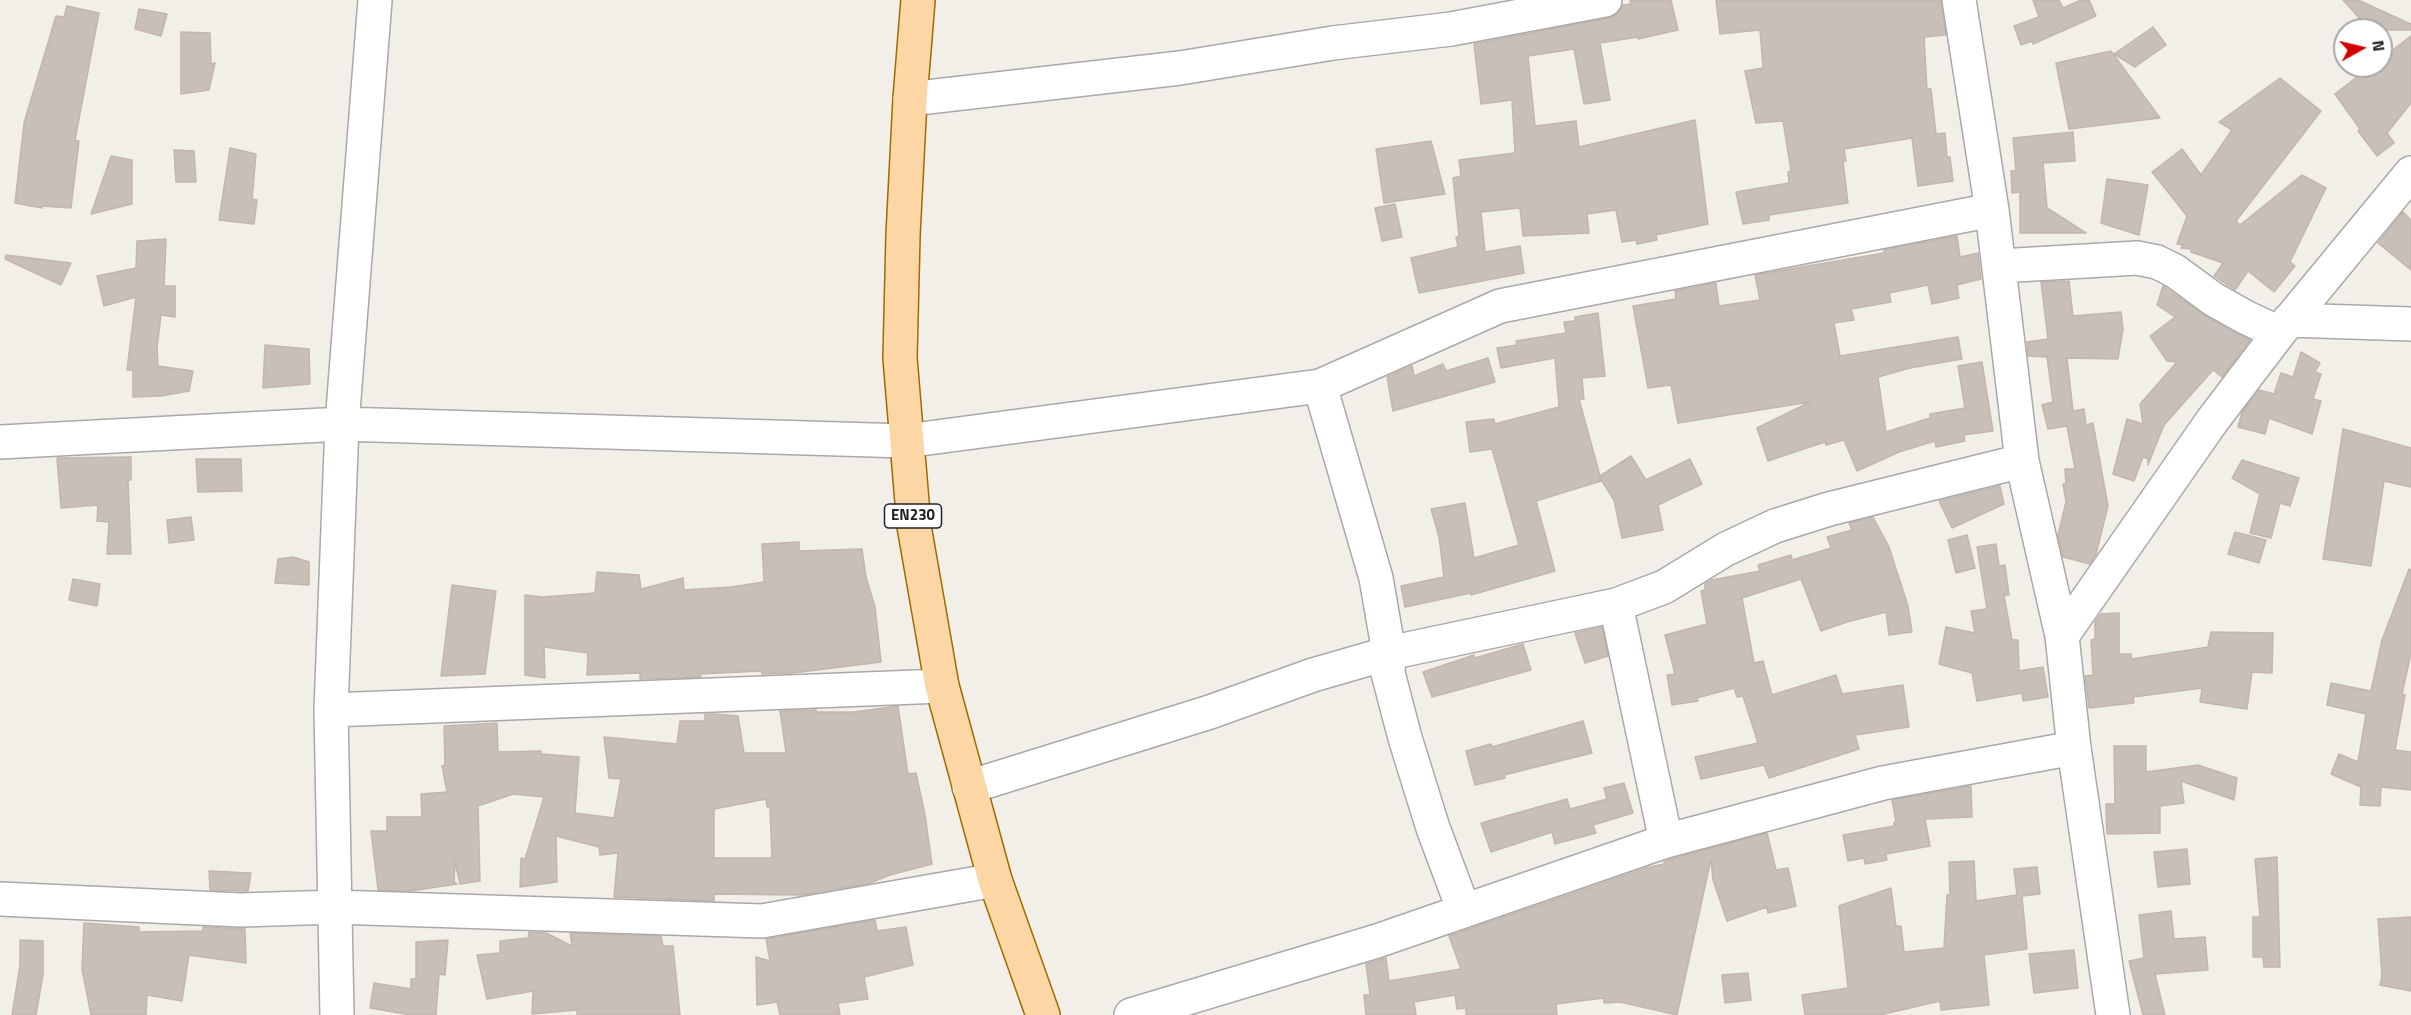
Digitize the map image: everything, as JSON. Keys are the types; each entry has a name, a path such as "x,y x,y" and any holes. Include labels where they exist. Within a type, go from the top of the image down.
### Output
{"main road":[{"name":"EN230","path":"918,0 903,235 900,358 914,526 942,686 994,880 1042,1015"}],"street":[{"path":"337,1015 331,710 342,424 375,0"},
{"path":"910,99 1180,68 1333,43 1451,29 1534,7 1605,0"},
{"path":"1959,0 1992,210 2022,461 2062,636 2074,748 2113,1015"},
{"path":"2062,636 2212,421 2284,326 2411,173"},
{"path":"0,442 342,424 906,441 1320,386 1500,306 1992,210"},
{"path":"1998,266 2137,258 2157,262 2175,271 2237,313 2284,326 2404,331"},
{"path":"1320,386 1376,578 1389,653 1388,673 1404,738 1433,828 1464,911"},
{"path":"969,787 1210,712 1313,675 1389,653 1616,605 1664,587 1726,549 1775,526 1829,509 2022,461"},
{"path":"1616,605 1666,842"},
{"path":"331,710 942,686"},
{"path":"1131,1015 1377,941 1666,842 1882,783 2074,748"},
{"path":"0,899 241,910 335,907 762,921 994,880"}],"building":[{"path":"1630,0 1671,0 1678,30 1638,39 1638,37 1600,43 1610,100 1584,104 1574,49 1528,56 1535,126 1576,121 1579,147 1695,120 1708,224 1656,235 1657,240 1637,244 1636,240 1622,242 1616,210 1587,214 1589,233 1523,236 1520,208 1481,212 1485,252 1520,246 1524,273 1419,293 1411,258 1458,247 1453,178 1461,176 1459,160 1515,153 1512,100 1481,104 1474,44 1608,18 1618,14 1623,5 1631,4"},
{"path":"1716,0 1941,0 1946,35 1924,37 1927,89 1931,89 1936,134 1945,133 1947,157 1950,157 1953,181 1918,186 1912,138 1844,149 1846,161 1843,161 1848,203 1769,215 1769,220 1743,224 1736,192 1789,183 1788,172 1791,171 1783,121 1756,123 1745,71 1763,68 1760,30 1720,34"},
{"path":"2033,0 2059,0 2063,8 2081,0 2089,0 2096,16 2033,44 2032,41 2021,45 2014,26 2039,17"},
{"path":"2343,0 2358,0 2411,24 2411,30 2393,30 2393,18 2359,18"},
{"path":"67,6 99,13 75,140 79,141 71,208 42,206 42,208 15,203 24,123 56,16 64,17"},
{"path":"139,9 167,14 161,36 135,29"},
{"path":"2153,27 2166,45 2135,67 2114,54"},
{"path":"181,32 210,33 211,64 215,63 209,90 181,94"},
{"path":"2411,36 2411,103 2387,133 2394,143 2377,156 2335,94 2356,78 2393,78 2393,50"},
{"path":"2111,51 2160,118 2069,129 2056,63"},
{"path":"2280,78 2321,111 2236,221 2240,225 2302,175 2326,188 2290,262 2295,266 2274,292 2248,271 2235,290 2214,276 2223,263 2191,252 2191,249 2181,248 2183,245 2177,244 2187,216 2152,172 2182,149 2201,175 2232,130 2219,122"},
{"path":"2073,132 2075,161 2043,163 2047,208 2086,233 2020,233 2020,192 2012,193 2011,171 2016,171 2013,138"},
{"path":"1431,141 1445,194 1384,203 1376,149"},
{"path":"230,148 256,154 252,199 257,200 254,224 219,220"},
{"path":"174,150 194,151 196,182 176,182"},
{"path":"111,156 132,160 132,204 91,214"},
{"path":"2107,179 2148,185 2139,235 2101,223"},
{"path":"1395,204 1402,237 1382,241 1375,208"},
{"path":"2403,212 2411,220 2411,270 2378,243"},
{"path":"1957,236 1960,257 1978,253 1981,279 1957,285 1959,298 1932,304 1928,285 1889,293 1891,302 1851,309 1854,320 1834,323 1840,356 1958,337 1962,359 1910,368 1878,377 1886,432 1930,418 1930,414 1965,408 1958,366 1982,362 1993,431 1964,435 1965,441 1936,447 1935,441 1899,452 1857,471 1844,440 1826,445 1825,442 1768,461 1757,428 1810,402 1678,423 1671,385 1648,388 1633,306 1676,299 1675,291 1716,283 1719,306 1760,300 1755,275 1884,253 1884,250"},
{"path":"166,239 164,286 175,286 175,317 161,315 157,348 158,366 193,371 189,391 161,396 133,397 133,370 127,370 136,297 104,306 97,276 136,268 137,241"},
{"path":"6,255 71,263 61,285 5,259"},
{"path":"2069,281 2073,316 2121,312 2123,329 2118,359 2067,358 2073,411 2084,409 2086,425 2093,423 2108,506 2096,554 2090,564 2063,557 2058,535 2066,502 2063,484 2066,484 2065,469 2075,469 2067,426 2048,429 2042,405 2053,402 2047,357 2028,356 2027,342 2048,339 2041,282"},
{"path":"2163,286 2204,315 2250,340 2222,377 2213,370 2164,425 2148,465 2148,459 2143,457 2134,481 2113,474 2127,419 2143,424 2140,404 2177,362 2167,361 2150,336 2175,317 2157,305"},
{"path":"1598,313 1605,376 1582,378 1584,399 1579,399 1600,476 1631,456 1646,480 1690,459 1702,484 1658,505 1663,530 1622,538 1614,500 1600,478 1601,481 1536,501 1555,571 1471,595 1471,593 1405,607 1401,586 1444,577 1439,537 1431,509 1465,503 1474,558 1519,545 1492,449 1470,452 1466,422 1494,419 1495,424 1559,407 1555,358 1501,368 1497,348 1517,345 1516,341 1566,333 1564,322 1575,321 1575,317"},
{"path":"265,345 309,349 310,384 263,388"},
{"path":"2301,352 2320,363 2315,372 2321,374 2313,399 2321,401 2312,434 2269,418 2265,434 2238,427 2242,412 2259,390 2274,394 2281,373 2293,377"},
{"path":"1488,358 1495,382 1393,411 1387,377 1412,366 1414,376 1443,364 1446,371"},
{"path":"2343,429 2411,448 2411,487 2384,481 2371,566 2323,559"},
{"path":"131,457 131,480 128,480 131,554 107,554 109,522 97,521 98,505 61,508 57,458"},
{"path":"196,459 241,459 242,491 198,492"},
{"path":"2242,460 2299,478 2290,506 2280,503 2271,538 2250,533 2260,494 2232,478"},
{"path":"2000,486 2004,504 1952,528 1939,501"},
{"path":"191,517 194,540 169,543 167,520"},
{"path":"1873,517 1889,547 1908,606 1912,632 1889,635 1886,612 1821,631 1801,579 1742,598 1754,663 1763,661 1772,695 1836,675 1842,694 1903,685 1909,727 1855,735 1859,749 1769,778 1764,765 1701,779 1695,757 1758,743 1743,696 1737,697 1734,688 1697,698 1698,701 1672,705 1667,675 1675,674 1665,635 1707,624 1701,591 1705,590 1705,584 1712,580 1760,571 1758,565 1791,555 1792,560 1831,548 1827,537 1852,530 1849,523"},
{"path":"2235,532 2266,540 2259,563 2228,554"},
{"path":"1967,535 1975,568 1956,573 1948,540"},
{"path":"799,542 799,551 862,549 866,577 875,607 881,662 793,673 762,674 761,671 700,674 701,677 640,679 640,673 587,675 588,653 544,647 545,678 525,675 525,595 543,597 595,593 597,572 639,575 641,589 683,578 684,590 764,582 762,544"},
{"path":"1996,544 1999,566 2005,565 2009,595 2004,595 2012,640 2018,640 2019,671 2043,667 2048,697 2023,701 2022,693 1977,701 1972,673 1939,664 1946,627 1975,633 1971,611 1987,609 1977,547"},
{"path":"293,557 309,562 309,585 275,583 278,559"},
{"path":"2409,569 2411,570 2411,653 2402,694 2405,695 2395,750 2411,752 2411,790 2381,787 2380,806 2360,805 2361,787 2331,774 2339,754 2358,762 2366,714 2327,705 2331,683 2371,691 2382,640"},
{"path":"73,579 100,584 97,606 69,600"},
{"path":"452,585 496,591 485,674 441,676"},
{"path":"2119,613 2119,654 2131,654 2131,659 2208,647 2211,632 2273,633 2272,673 2252,672 2247,709 2200,702 2202,688 2133,697 2134,703 2089,708 2085,676 2093,675 2091,640 2095,639 2095,622 2101,614"},
{"path":"1602,627 1608,656 1585,663 1575,633"},
{"path":"1523,644 1531,670 1432,697 1423,672 1474,655 1475,658"},
{"path":"898,706 908,774 916,773 932,864 870,883 801,895 714,894 714,901 614,897 618,853 600,855 599,847 556,836 557,882 520,887 521,858 525,859 544,797 513,794 478,806 480,881 460,884 455,862 454,882 457,884 410,891 378,890 371,831 387,831 387,817 422,817 421,794 447,792 442,766 445,765 444,726 497,723 498,752 541,751 541,754 579,757 575,813 614,818 621,779 609,778 604,737 677,744 680,721 705,721 705,714 738,716 744,753 786,753 780,711 854,712","holes":["766,799 767,807 770,806 772,858 714,858 714,809"]},
{"path":"1583,721 1592,753 1504,775 1505,778 1475,785 1466,751 1491,744 1492,747"},
{"path":"2114,746 2146,746 2146,772 2198,765 2237,778 2234,800 2181,781 2184,803 2160,806 2160,833 2107,834 2106,804 2115,804"},
{"path":"1624,783 1633,813 1593,825 1596,833 1555,844 1552,832 1491,852 1481,823 1567,799 1570,809 1607,799 1604,788"},
{"path":"1971,786 1972,817 1925,819 1930,846 1886,854 1887,860 1865,864 1864,858 1848,861 1843,835 1894,826 1896,822 1892,800"},
{"path":"1767,833 1776,870 1788,868 1796,906 1768,913 1767,907 1727,921 1713,880 1711,859 1677,1015 1620,1002 1604,1003 1604,998 1556,1004 1557,1015 1466,1015 1466,1008 1457,1009 1455,995 1414,1002 1416,1015 1366,1015 1364,995 1370,995 1366,964 1386,958 1389,981 1461,969 1449,936 1646,868 1664,864 1671,859"},
{"path":"2187,849 2190,884 2158,887 2154,852"},
{"path":"2277,857 2280,967 2264,967 2263,957 2253,957 2253,917 2260,917 2255,859"},
{"path":"1974,861 1976,901 2017,895 2014,869 2037,867 2040,894 2022,896 2027,949 1984,955 1989,1005 1941,1010 1940,1001 1880,1015 1805,1015 1802,995 1848,988 1839,906 1891,888 1896,926 1901,926 1904,952 1944,948 1947,895 1950,895 1949,862"},
{"path":"209,871 251,873 248,891 210,890"},
{"path":"2171,911 2174,939 2205,937 2208,970 2155,974 2165,1015 2143,1015 2129,961 2144,958 2139,915"},
{"path":"2411,917 2411,991 2380,985 2382,976 2378,919"},
{"path":"875,920 877,931 906,927 913,965 864,977 868,999 838,1003 840,1015 780,1015 777,1002 757,1005 756,957 770,961 766,939"},
{"path":"84,923 139,927 139,932 203,931 203,927 245,929 246,963 189,955 182,1001 147,995 146,1015 91,1015 82,969"},
{"path":"529,932 546,933 572,946 570,933 661,936 663,946 673,946 680,1015 577,1015 577,1010 532,1014 533,991 487,999 477,955 500,953 500,941 528,938"},
{"path":"20,940 43,941 43,975 36,1015 12,1015 20,965"},
{"path":"448,940 445,975 439,974 436,1015 411,1015 370,1008 374,983 411,989 411,979 416,979 416,942"},
{"path":"2074,950 2078,988 2034,993 2029,954"},
{"path":"1748,973 1751,1000 1725,1003 1722,975"}]}
